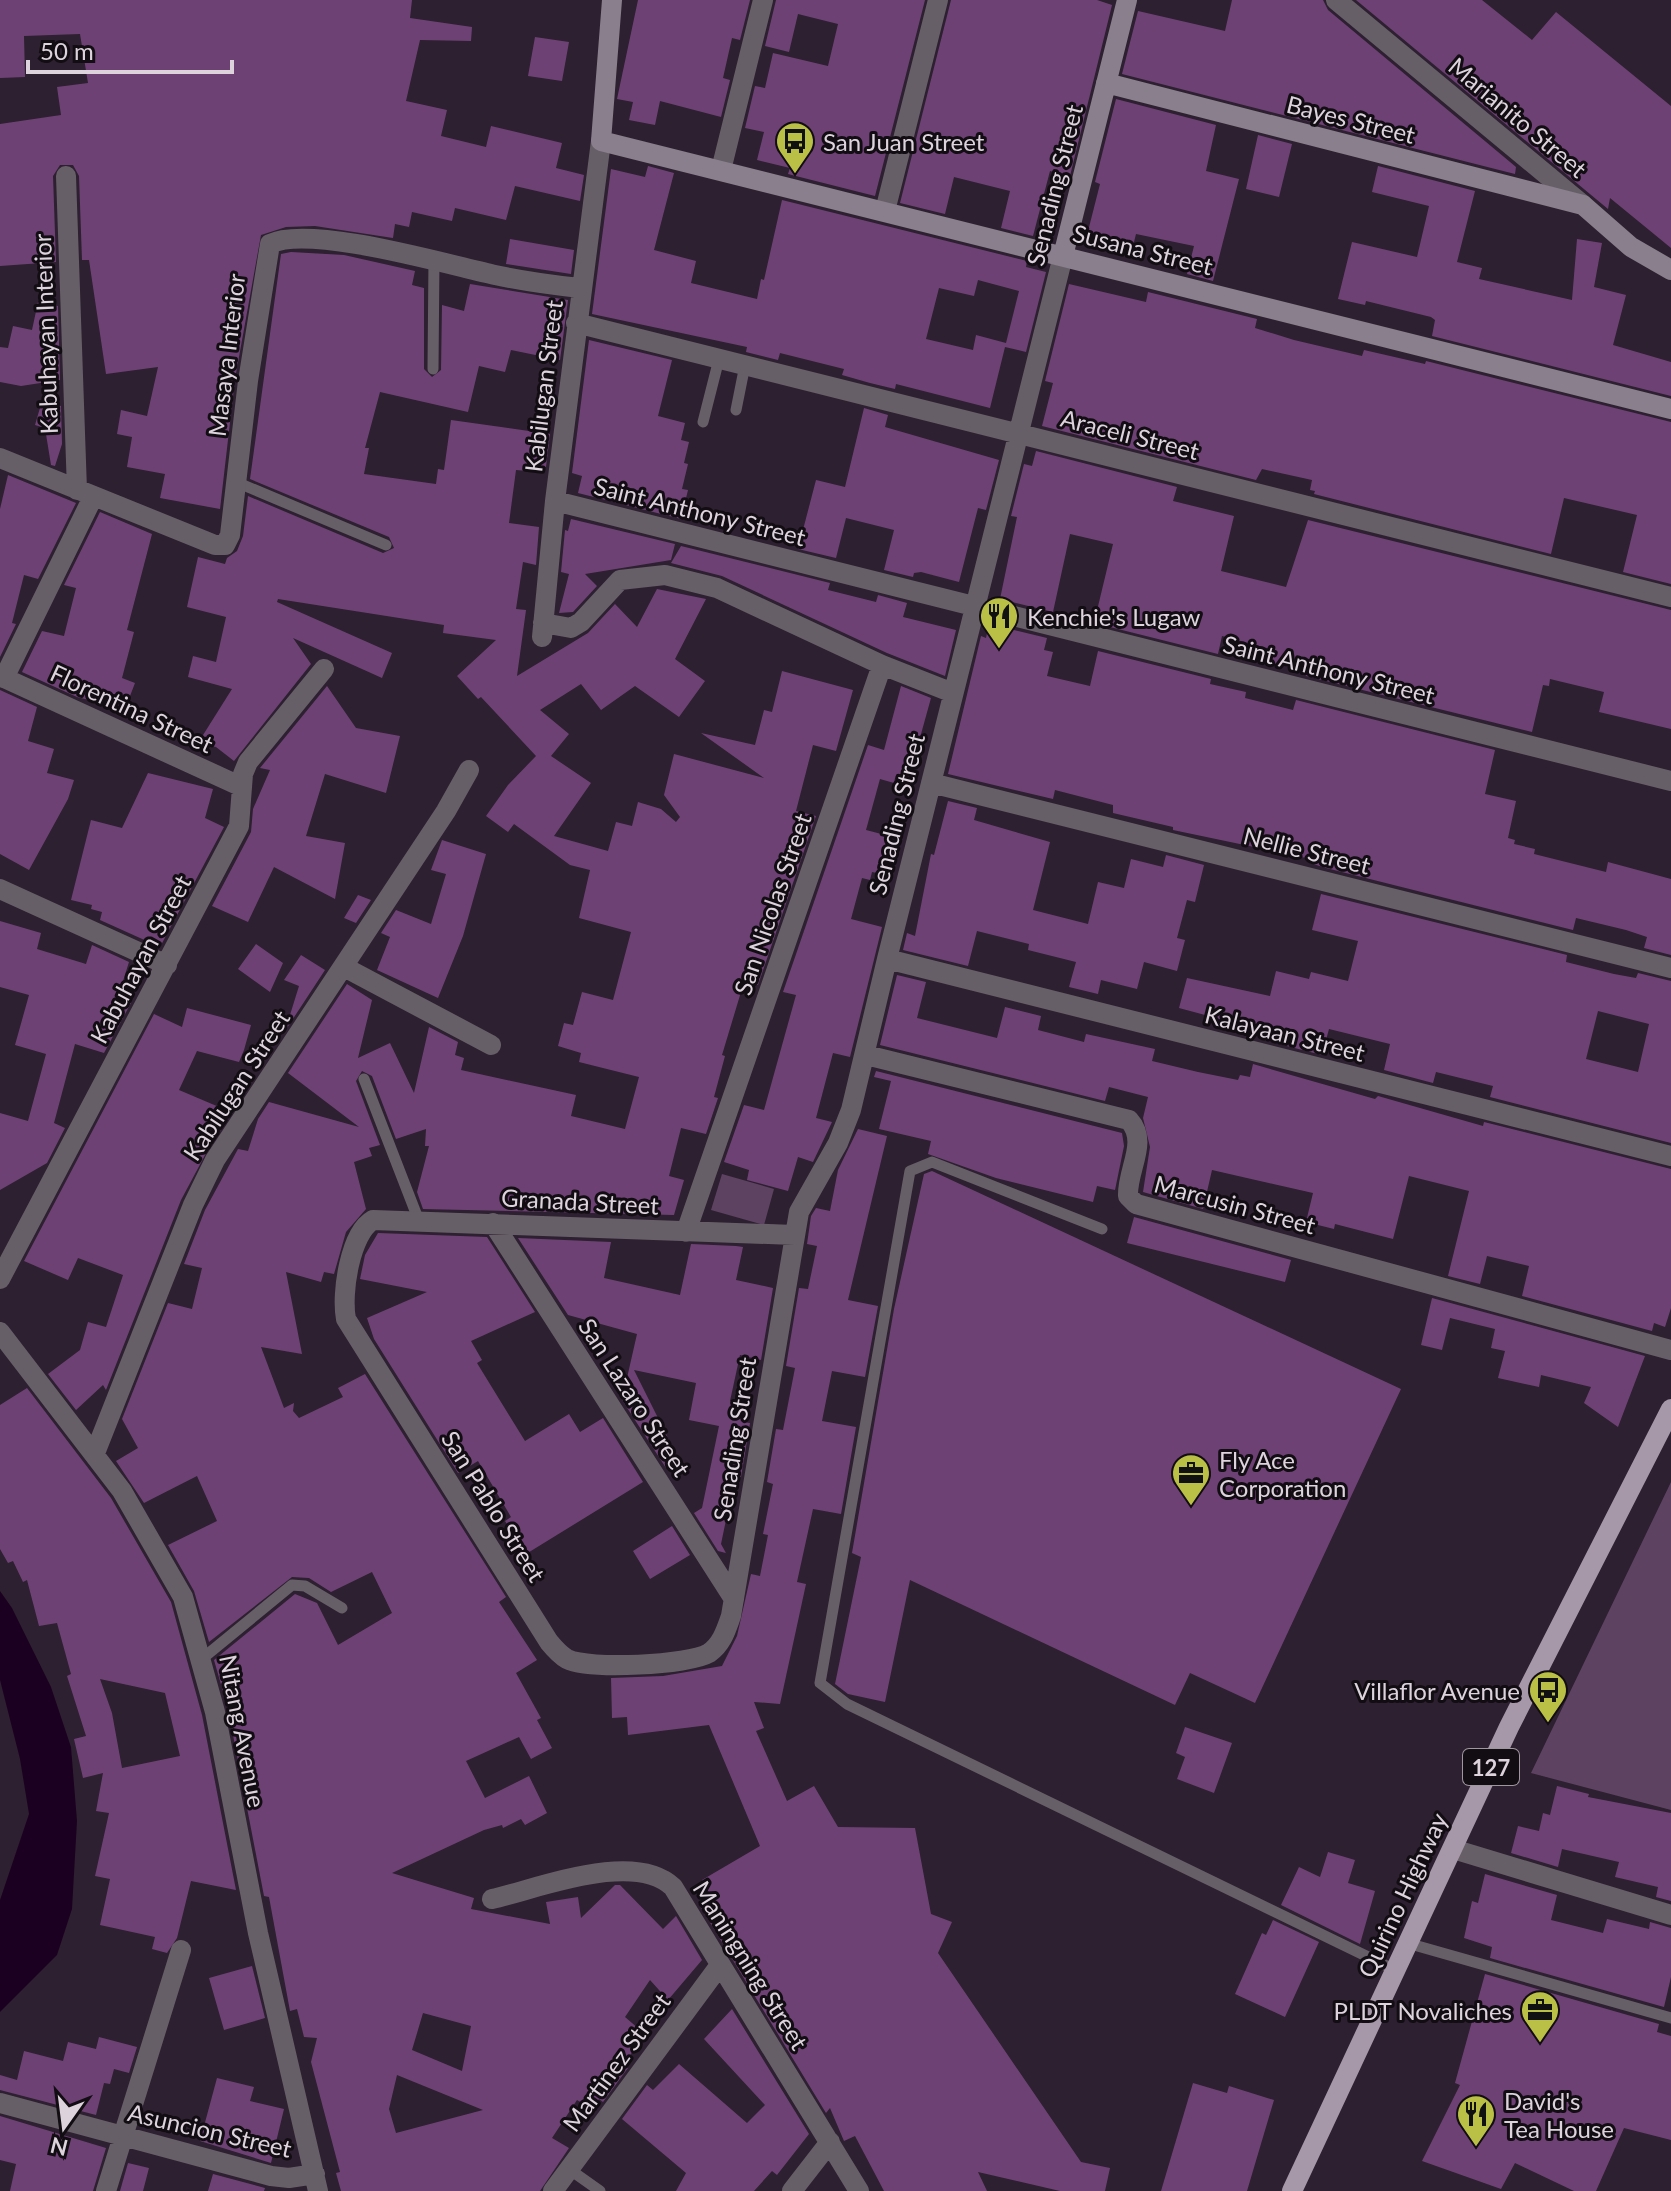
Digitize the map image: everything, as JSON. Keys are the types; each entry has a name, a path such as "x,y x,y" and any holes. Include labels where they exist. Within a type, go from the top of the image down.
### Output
{"main road":[{"name":"Quirino Highway","path":"1292,2191 1509,1727 1671,1409"}],"street":[{"path":"601,141 612,0"},
{"path":"721,170 763,0"},
{"path":"885,211 938,0"},
{"name":"Senading Street","path":"724,1637 734,1599 794,1235 808,1191 838,1143 866,1055 887,959 1127,0"},
{"name":"Marianito Street","path":"1336,0 1631,247 1671,270"},
{"name":"Bayes Street","path":"1106,83 1583,205"},
{"name":"Susana Street","path":"601,141 1671,409"},
{"name":"Kabilugan Street","path":"601,141 580,288 542,630 571,628 581,622 620,580 677,576 717,588 882,665"},
{"name":"Kabuhayan Interior","path":"2,677 85,494 66,176"},
{"name":"Masaya Interior","path":"0,458 215,545 225,545 230,535 265,258 270,244 280,239 300,239 434,259 524,281 580,288"},
{"name":"Araceli Street","path":"576,323 1671,597"},
{"name":"Saint Anthony Street","path":"555,501 1671,781"},
{"path":"882,665 953,693"},
{"name":"San Nicolas Street","path":"686,1232 882,665"},
{"name":"Kabuhayan Street","path":"0,1279 239,826 243,774 255,750 324,669"},
{"name":"Florentina Street","path":"2,677 242,787"},
{"name":"Kabilugan Street","path":"95,1453 193,1205 215,1160 344,967 469,770"},
{"name":"Nellie Street","path":"931,783 1671,968"},
{"path":"0,889 167,965"},
{"name":"Kalayaan Street","path":"887,959 1671,1156"},
{"path":"344,967 491,1045"},
{"name":"Marcusin Street","path":"866,1055 1129,1120 1137,1129 1139,1139 1127,1186 1128,1196 1136,1204 1671,1350"},
{"name":"Granada Street","path":"364,1225 373,1220 419,1221 794,1235"},
{"name":"San Lazaro Street","path":"493,1223 734,1599"},
{"name":"San Pablo Street","path":"364,1225 344,1291 346,1319 556,1650 567,1659 596,1665 697,1659 712,1651 724,1637"},
{"name":"Nitang Avenue","path":"0,1332 95,1453 183,1597 203,1658 258,1933 317,2182"},
{"path":"1453,1849 1671,1915"},
{"name":"Maningning Street","path":"492,1899 621,1869 650,1871 673,1887 859,2191"},
{"path":"106,2191 181,1950"},
{"name":"Martinez Street","path":"553,2191 720,1965"},
{"name":"Asuncion Street","path":"0,2103 288,2185 317,2182"},
{"path":"792,2191 830,2142"}],"lane":[{"path":"433,369 434,259"},
{"path":"703,422 719,359"},
{"path":"736,410 745,365"},
{"path":"236,482 386,545"},
{"path":"364,1079 419,1221"},
{"path":"1102,1229 932,1162 910,1171 820,1683 847,1704 1395,1970"},
{"path":"203,1658 292,1585 305,1586 342,1608"},
{"path":"1407,1943 1671,2018"},
{"path":"569,2169 600,2191"}],"shaded area":[{"path":"722,1174 774,1189 764,1225 711,1210"},
{"path":"1671,1482 1671,1810 1531,1773"},
{"path":"0,1591 12,1608 51,1687 71,1747 77,1821 72,1909 57,1955 0,2012 0,1900 29,1814 20,1759 0,1680"}],"building":[{"path":"0,0 412,0 410,18 472,27 471,41 420,40 406,101 447,110 441,136 486,147 491,126 562,143 556,168 584,175 580,201 515,186 506,220 455,208 452,221 412,212 409,227 395,224 393,238 315,226 286,227 261,235 235,379 220,509 160,498 165,474 127,467 132,437 117,434 121,410 147,416 158,367 106,374 89,260 82,260 79,176 73,165 60,165 53,176 56,262 0,266 0,124 61,115 57,87 88,83 80,34 24,36 25,77 0,78"},
{"path":"638,0 750,0 740,40 732,38 723,78 730,80 721,117 660,101 655,125 629,120 633,102 617,99"},
{"path":"776,0 925,0 875,196 788,174 790,168 757,160 764,132 745,128 755,86 765,88 773,53 828,66 838,24 798,14 789,52 765,46"},
{"path":"951,0 1097,0 1112,5 1070,176 1050,171 1033,236 1001,228 1010,191 954,177 945,214 900,203"},
{"path":"1232,0 1323,0 1328,10 1516,167 1515,174 1122,74 1138,11 1225,31"},
{"path":"1356,0 1482,0 1532,40 1556,12 1671,106 1671,248 1610,198 1608,209"},
{"path":"535,37 569,42 562,81 528,76"},
{"path":"1116,99 1216,125 1206,171 1239,179 1213,281 1187,274 1194,246 1136,234 1131,254 1085,243 1100,184 1095,182"},
{"path":"1258,135 1292,144 1279,197 1246,189"},
{"path":"648,166 674,173 654,250 696,261 691,283 757,299 782,200 1027,261 1026,267 1046,272 1026,352 1005,347 990,408 896,384 895,389 870,383 842,375 844,369 780,353 778,360 746,352 747,347 592,314 611,169 645,177","holes":["978,280 1019,291 1006,343 976,335 973,350 926,339 939,288 974,296"]},
{"path":"1378,166 1475,191 1457,262 1482,268 1479,279 1572,300 1577,239 1602,243 1594,287 1626,295 1613,345 1671,362 1671,396 1432,336 1435,320 1431,317 1366,301 1365,305 1338,299 1352,242 1417,257 1429,206 1372,192"},
{"path":"510,239 574,250 571,274 506,264"},
{"path":"281,254 344,255 415,271 412,285 424,288 424,369 432,377 441,370 442,305 464,311 470,284 568,300 560,360 511,350 505,372 479,366 468,412 380,392 365,448 369,448 364,474 436,484 438,469 444,470 451,420 550,434 546,467 529,463 528,471 516,470 509,523 539,527 536,565 523,562 516,609 526,610 517,676 588,633 615,604 637,627 657,589 706,599 675,659 705,681 679,717 635,686 601,710 581,684 540,710 569,734 551,756 591,783 554,836 608,851 616,822 632,826 638,802 661,809 676,822 680,817 664,795 674,754 764,778 701,733 755,745 764,710 772,712 782,671 853,690 836,751 813,745 796,811 816,816 758,985 744,982 722,1055 725,1056 714,1097 718,1098 706,1134 681,1128 669,1176 684,1180 674,1215 423,1209 417,1192 429,1146 425,1146 426,1129 396,1139 372,1076 362,1071 356,1081 380,1145 369,1148 372,1156 354,1162 366,1209 346,1232 334,1274 324,1272 321,1282 286,1272 302,1354 261,1347 284,1408 294,1403 293,1411 299,1418 343,1397 338,1388 365,1374 506,1597 499,1602 537,1660 516,1673 541,1718 537,1720 552,1748 531,1759 519,1737 466,1761 485,1798 529,1776 547,1813 525,1825 521,1819 503,1828 502,1825 484,1830 392,1873 474,1898 471,1909 550,1924 546,1902 578,1897 581,1918 615,1885 620,1885 663,1929 676,1916 702,1960 668,2000 650,1980 625,2017 646,2035 623,2064 628,2068 603,2102 599,2099 592,2109 577,2100 552,2138 569,2148 540,2191 341,2191 336,2173 340,2172 311,2062 317,2038 304,2037 297,2009 290,2011 269,1897 264,1896 228,1709 214,1660 295,1594 317,1603 338,1645 392,1613 372,1572 331,1592 309,1578 292,1577 209,1642 194,1591 168,1545 217,1521 197,1476 144,1503 116,1461 138,1448 122,1419 168,1303 192,1309 202,1268 184,1264 205,1210 238,1149 248,1151 258,1119 269,1102 359,1127 288,1073 347,984 372,1000 358,1058 390,1043 414,1093 429,1027 458,1042 455,1055 464,1058 461,1070 576,1095 571,1116 625,1129 639,1077 579,1062 581,1053 558,1046 564,1023 573,1025 582,992 613,1000 631,932 579,918 590,870 570,865 514,824 508,832 486,816 508,785 536,756 457,676 496,640 443,633 444,625 278,599 277,602 392,653 382,678 293,638 311,664 234,761 216,747 198,743 232,689 188,677 193,656 216,662 226,617 187,607 198,557 225,564 227,558 237,551 243,536 248,496 383,553 394,548 389,537 250,479","holes":["423,2013 471,2026 462,2071 412,2050","397,2075 483,2110 396,2133 389,2109"]},
{"path":"1069,284 1146,302 1148,292 1257,319 1255,328 1294,340 1362,356 1364,350 1425,364 1426,361 1671,422 1671,584 1623,572 1637,515 1564,498 1551,554 1314,494 1315,491 1310,490 1312,480 1262,469 1256,480 1042,426 1053,383 1045,381"},
{"path":"38,302 58,306 60,380 21,386 0,382 0,347 8,348 13,326 32,330"},
{"path":"589,340 672,360 658,416 685,423 681,440 689,442 684,463 688,464 682,489 688,490 681,519 578,493 582,476 572,473"},
{"path":"42,401 61,406 62,444 55,466 51,465 45,428 35,425"},
{"path":"864,408 888,415 885,427 999,460 986,510 978,508 959,582 921,572 914,573 913,577 884,570 894,530 846,518 836,558 798,549 816,480 845,487"},
{"path":"1036,451 1177,487 1173,501 1234,516 1221,571 1286,587 1308,520 1671,610 1671,729 1599,712 1604,692 1550,679 1549,686 1543,685 1532,732 1302,675 1303,670 1264,661 1267,648 1222,636 1218,654 1094,623 1113,544 1070,534 1053,612 1000,599 1017,517 1011,516 1024,464 1032,466"},
{"path":"8,475 76,503 38,579 24,575 12,623 16,624 0,657 0,509"},
{"path":"100,512 152,534 127,630 134,632 122,678 135,683 125,709 77,697 22,672 42,631 64,636 76,588 64,585"},
{"path":"571,519 675,544 671,560 585,574 597,586 573,612 559,613 569,574 561,572 565,530 568,531"},
{"path":"681,546 830,583 828,590 876,602 878,595 907,603 903,617 956,630 945,676 887,653 722,576 671,563"},
{"path":"989,624 1047,638 1044,650 1053,652 1047,676 1090,686 1098,651 1211,679 1210,684 1246,692 1245,698 1293,710 1296,700 1495,750 1485,794 1516,801 1508,838 1515,840 1514,844 1535,849 1534,854 1606,872 1608,862 1671,879 1671,955 1644,948 1647,937 1626,930 1576,918 1573,930 1326,868 1310,863 1311,859 1173,830 1173,827 1113,813 1113,805 1055,790 1053,799 948,774 981,636 986,638"},
{"path":"327,686 356,728 400,736 386,793 325,774 306,836 345,843 335,899 274,867 248,922 212,906 251,832 253,809 270,770 260,768"},
{"path":"901,686 931,698 908,781 895,778 894,783 880,779 866,830 893,837 882,874 872,872 870,880 862,878 851,919 882,927 850,1057 833,1053 816,1118 832,1122 813,1162 798,1157 788,1191 747,1180 749,1170 724,1162 744,1105 764,1110 796,995 783,992 868,745 884,750"},
{"path":"0,690 37,707 28,741 54,749 47,773 74,780 68,799 29,870 0,854"},
{"path":"148,773 213,789 205,818 224,827 160,947 100,920 102,912 91,909 92,905 71,900 91,820 122,828"},
{"path":"948,801 977,808 974,820 1050,842 1033,910 1088,924 1098,882 1124,888 1131,859 1163,867 1166,855 1204,865 1195,902 1187,900 1177,938 1185,940 1177,971 1144,962 1137,989 1101,980 1098,994 1069,987 1076,962 1028,950 1029,944 977,931 968,966 903,950 907,933 915,936 931,854 934,855"},
{"path":"442,840 486,854 463,936 438,998 377,970 390,937 381,933 396,910 431,924 446,874 431,870"},
{"path":"1321,894 1567,955 1566,962 1614,974 1636,978 1638,973 1671,981 1671,1143 1490,1097 1493,1086 1436,1072 1433,1083 1384,1070 1390,1044 1329,1029 1322,1055 1259,1039 1261,1030 1179,1008 1187,978 1270,996 1276,971 1309,979 1311,972 1348,981 1358,941 1312,930","holes":["1598,1011 1649,1024 1638,1072 1586,1059"]},
{"path":"358,895 371,900 356,923 344,918"},
{"path":"0,921 41,933 37,949 86,964 92,945 129,962 118,997 131,1003 104,1053 75,1044 54,1123 65,1128 47,1163 0,1190 0,1113 28,1121 46,1054 15,1045 29,995 0,987"},
{"path":"256,944 283,963 270,992 238,969"},
{"path":"301,955 325,970 285,1031 299,986 284,980"},
{"path":"897,975 926,982 917,1018 997,1038 1005,1007 1041,1016 1038,1030 1084,1042 1086,1034 1155,1049 1152,1061 1238,1080 1240,1075 1250,1077 1253,1064 1375,1099 1378,1096 1483,1126 1484,1122 1671,1169 1671,1308 1665,1327 1654,1323 1652,1331 1522,1296 1529,1266 1487,1256 1480,1284 1448,1276 1469,1191 1409,1176 1393,1239 1335,1224 1334,1229 1306,1222 1313,1193 1212,1170 1203,1209 1143,1192 1150,1147 1143,1118 1148,1097 1109,1087 1105,1101 880,1045"},
{"path":"187,1008 251,1025 239,1062 197,1051 179,1090 219,1107 204,1140 212,1142 181,1200 106,1390 103,1385 76,1410 48,1374 80,1350 88,1322 106,1327 123,1275 78,1258 68,1280 24,1261 154,1014 182,1027"},
{"path":"876,1071 1122,1133 1124,1146 1115,1190 1097,1186 1093,1202 996,1178 928,1154 931,1141 879,1129 891,1081 874,1077"},
{"path":"858,1129 887,1136 848,1300 878,1306 865,1377 832,1371 822,1421 856,1427 841,1514 813,1509 797,1582 806,1584 780,1704 754,1702 764,1728 756,1731 787,1801 814,1786 838,1827 915,1828 931,1914 952,1922 938,1953 1081,2162 1110,2168 1105,2191 1060,2191 978,2172 987,2191 884,2191 855,2136 844,2141 830,2108 826,2113 698,1903 711,1896 702,1880 760,1846 709,1725 628,1735 627,1717 612,1718 611,1678 663,1676 722,1666 737,1636 751,1574 760,1576 768,1535 763,1534 773,1484 767,1482 776,1429 783,1430 795,1368 786,1366 799,1288 808,1289 817,1246 807,1244 811,1216 816,1208 830,1211 838,1170"},
{"path":"932,1171 1401,1389 1255,1703 1190,1673 1175,1705 910,1580 885,1702 848,1694 835,1684 861,1557 852,1553 894,1309 924,1174"},
{"path":"1134,1217 1291,1260 1285,1282 1127,1243"},
{"path":"378,1233 487,1237 535,1312 471,1341 482,1360 477,1363 525,1441 569,1414 580,1432 603,1418 643,1482 526,1554 505,1521 511,1517 478,1461 458,1473 374,1339 367,1318 427,1292 360,1279 365,1255"},
{"path":"518,1238 611,1242 604,1278 680,1295 691,1244 743,1247 736,1280 773,1288 761,1360 740,1355 730,1401 746,1404 742,1422 750,1423 741,1477 730,1474 721,1519 726,1520 721,1544 726,1553 718,1551 694,1513 702,1508 719,1426 689,1420 696,1383 634,1370 676,1454 676,1462 666,1468 622,1400 637,1334 568,1315"},
{"path":"1432,1298 1645,1356 1618,1427 1584,1403 1591,1387 1541,1375 1539,1387 1498,1378 1505,1351 1491,1348 1495,1329 1450,1318 1442,1350 1421,1345"},
{"path":"27,1388 111,1498 171,1602 202,1715 236,1890 191,1881 177,1938 167,1953 152,1949 155,1937 100,1925 110,1879 95,1876 109,1813 96,1811 103,1773 83,1778 74,1739 86,1736 67,1676 71,1674 57,1623 39,1626 27,1580 23,1582 13,1561 8,1563 0,1549 0,1405","holes":["100,1679 165,1693 180,1756 122,1768 112,1713"]},
{"path":"672,1526 690,1555 650,1579 633,1551"},
{"path":"1185,1727 1232,1743 1214,1793 1177,1779 1185,1757 1176,1753"},
{"path":"1557,1786 1589,1794 1588,1797 1671,1813 1671,1901 1656,1897 1658,1887 1615,1877 1619,1862 1562,1849 1558,1867 1511,1853 1518,1826 1539,1831 1543,1813 1550,1815"},
{"path":"1328,1852 1355,1860 1348,1883 1375,1891 1360,1944 1281,1905 1299,1867 1320,1877"},
{"path":"1485,1874 1557,1895 1551,1920 1603,1933 1607,1919 1649,1929 1650,1922 1671,1928 1671,1977 1664,2007 1490,1958 1492,1947 1464,1938 1472,1901 1478,1903"},
{"path":"1273,1920 1319,1942 1285,2017 1235,1994 1262,1933 1266,1935"},
{"path":"252,1966 265,2018 224,2030 209,1978"},
{"name":"PLDT Novaliches","path":"1485,1974 1659,2024 1657,2032 1671,2036 1671,2140 1624,2128 1596,2191 1574,2191 1515,2163 1501,2189 1422,2161 1460,2085 1455,2083"},
{"path":"732,2009 809,2134 777,2175 772,2171 754,2191 676,2191 686,2173 622,2119 647,2085 653,2090 679,2064 747,2123 765,2105 704,2039"},
{"path":"99,2037 137,2047 129,2073 114,2069 110,2084 104,2083 96,2115 0,2090 0,2075 17,2080 24,2051 63,2061 68,2042 96,2049"},
{"path":"217,2078 254,2087 250,2101 284,2109 271,2163 200,2141"},
{"path":"1193,2083 1227,2093 1229,2086 1274,2100 1247,2191 1161,2191"},
{"path":"0,2116 106,2148 93,2191 10,2191 16,2164 0,2160"},
{"path":"128,2163 149,2168 143,2191 120,2191"},
{"path":"213,2174 265,2188 264,2191 208,2191"}],"place":[{"name":"San Juan Street","path":"795,175"},
{"name":"Kenchie's Lugaw","path":"999,650"},
{"name":"Fly Ace Corporation","path":"1191,1507"},
{"name":"Villaflor Avenue","path":"1548,1724"},
{"name":"PLDT Novaliches","path":"1540,2044"},
{"name":"David's Tea House","path":"1476,2148"}]}
